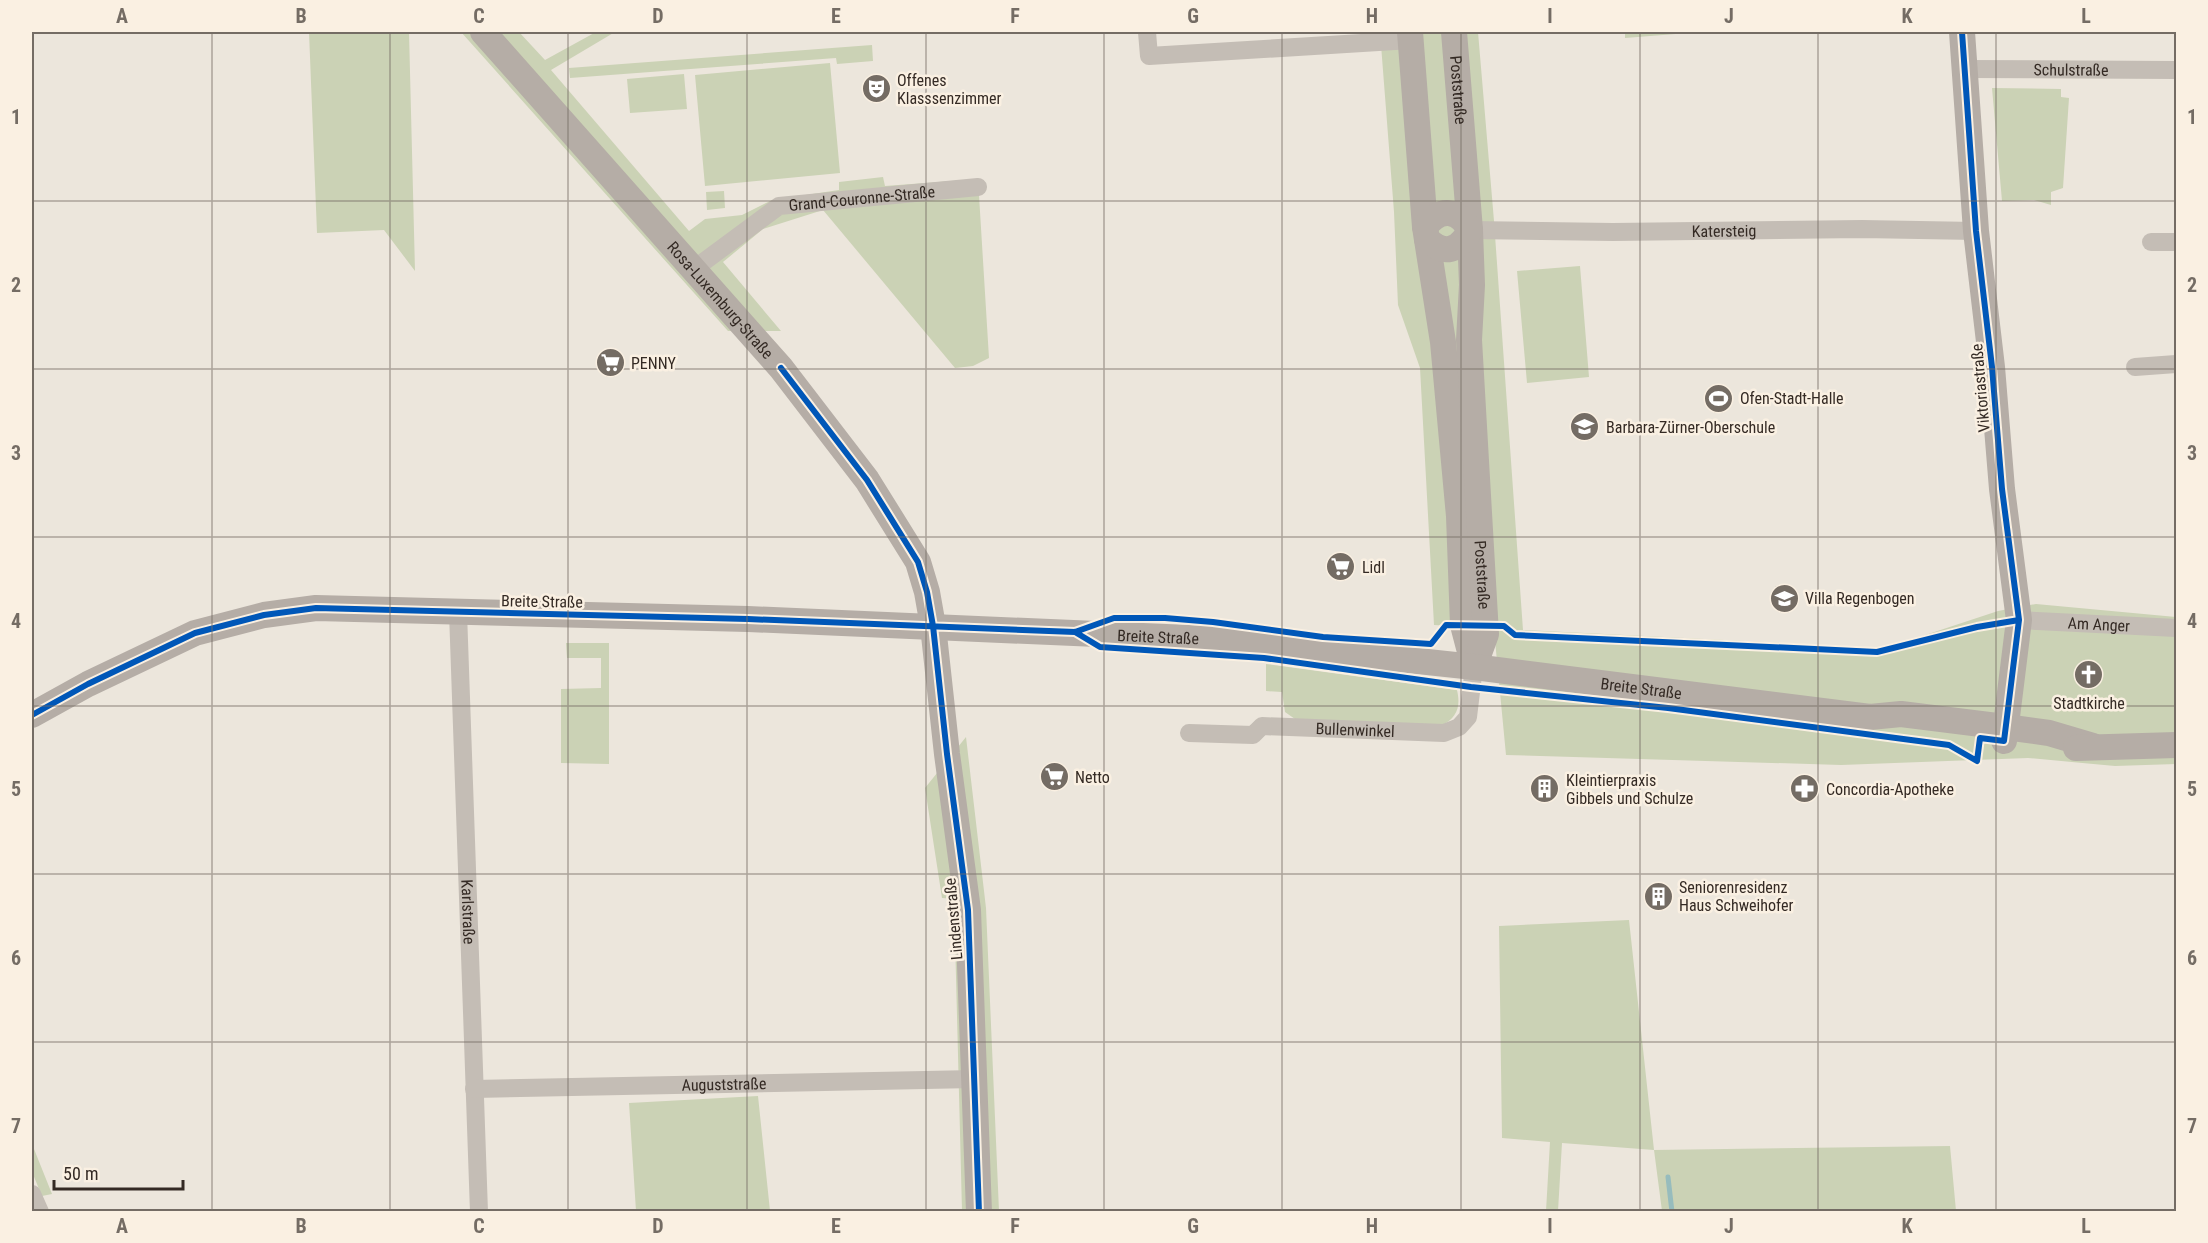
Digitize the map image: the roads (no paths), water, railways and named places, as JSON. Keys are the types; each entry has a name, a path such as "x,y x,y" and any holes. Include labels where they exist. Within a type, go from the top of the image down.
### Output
{"main road":[{"name":"Rosa-Luxemburg-Straße","path":"483,32 781,368 867,480 918,562 927,592 933,626"},
{"name":"Poststraße","path":"1454,32 1470,230 1472,285 1469,340 1486,634 1474,667"},
{"name":"Viktoriastraße","path":"1962,32 1976,231 1992,367 2002,489 2019,620 2005,734"},
{"name":"Poststraße","path":"1410,36 1426,233 1443,342 1459,516 1464,625 1474,667"},
{"path":"1426,233 1432,218 1440,214 1455,214 1463,219 1470,230"},
{"name":"Breite Straße","path":"32,715 88,684 195,633 264,615 316,608 748,618 1229,640 1474,667 1870,717 1901,714 2005,734 2049,733 2093,746 2176,745"},
{"name":"Lindenstraße","path":"933,626 968,910 979,1212"}],"street":[{"name":"Poststraße","path":"1147,32 1149,56 1410,36"},
{"name":"Schulstraße","path":"1965,69 2176,70"},
{"name":"Grand-Couronne-Straße","path":"694,269 779,206 978,187"},
{"name":"Katersteig","path":"1470,230 1976,231"},
{"path":"2151,242 2176,242"},
{"path":"2135,367 2176,363"},
{"name":"Karlstraße","path":"458,612 478,1212"},
{"name":"Am Anger","path":"2019,620 2176,628"},
{"name":"Bullenwinkel","path":"1189,733 1253,735 1262,726 1444,733 1459,728 1468,717 1474,667"},
{"name":"Auguststraße","path":"474,1089 975,1079"},
{"path":"32,1194 40,1212"}],"waterway":[{"path":"1668,1177 1672,1212"}],"place":[{"name":"Offenes Klasssenzimmer","path":"876,89"},
{"name":"PENNY","path":"610,363"},
{"name":"Ofen-Stadt-Halle","path":"1719,398"},
{"name":"Barbara-Zürner-Oberschule","path":"1585,427"},
{"name":"Lidl","path":"1341,567"},
{"name":"Villa Regenbogen","path":"1784,598"},
{"name":"Stadtkirche","path":"2089,675"},
{"name":"Netto","path":"1054,777"},
{"name":"Kleintierpraxis Gibbels und Schulze","path":"1545,789"},
{"name":"Concordia-Apotheke","path":"1805,789"},
{"name":"Seniorenresidenz Haus Schweihofer","path":"1658,896"}]}
